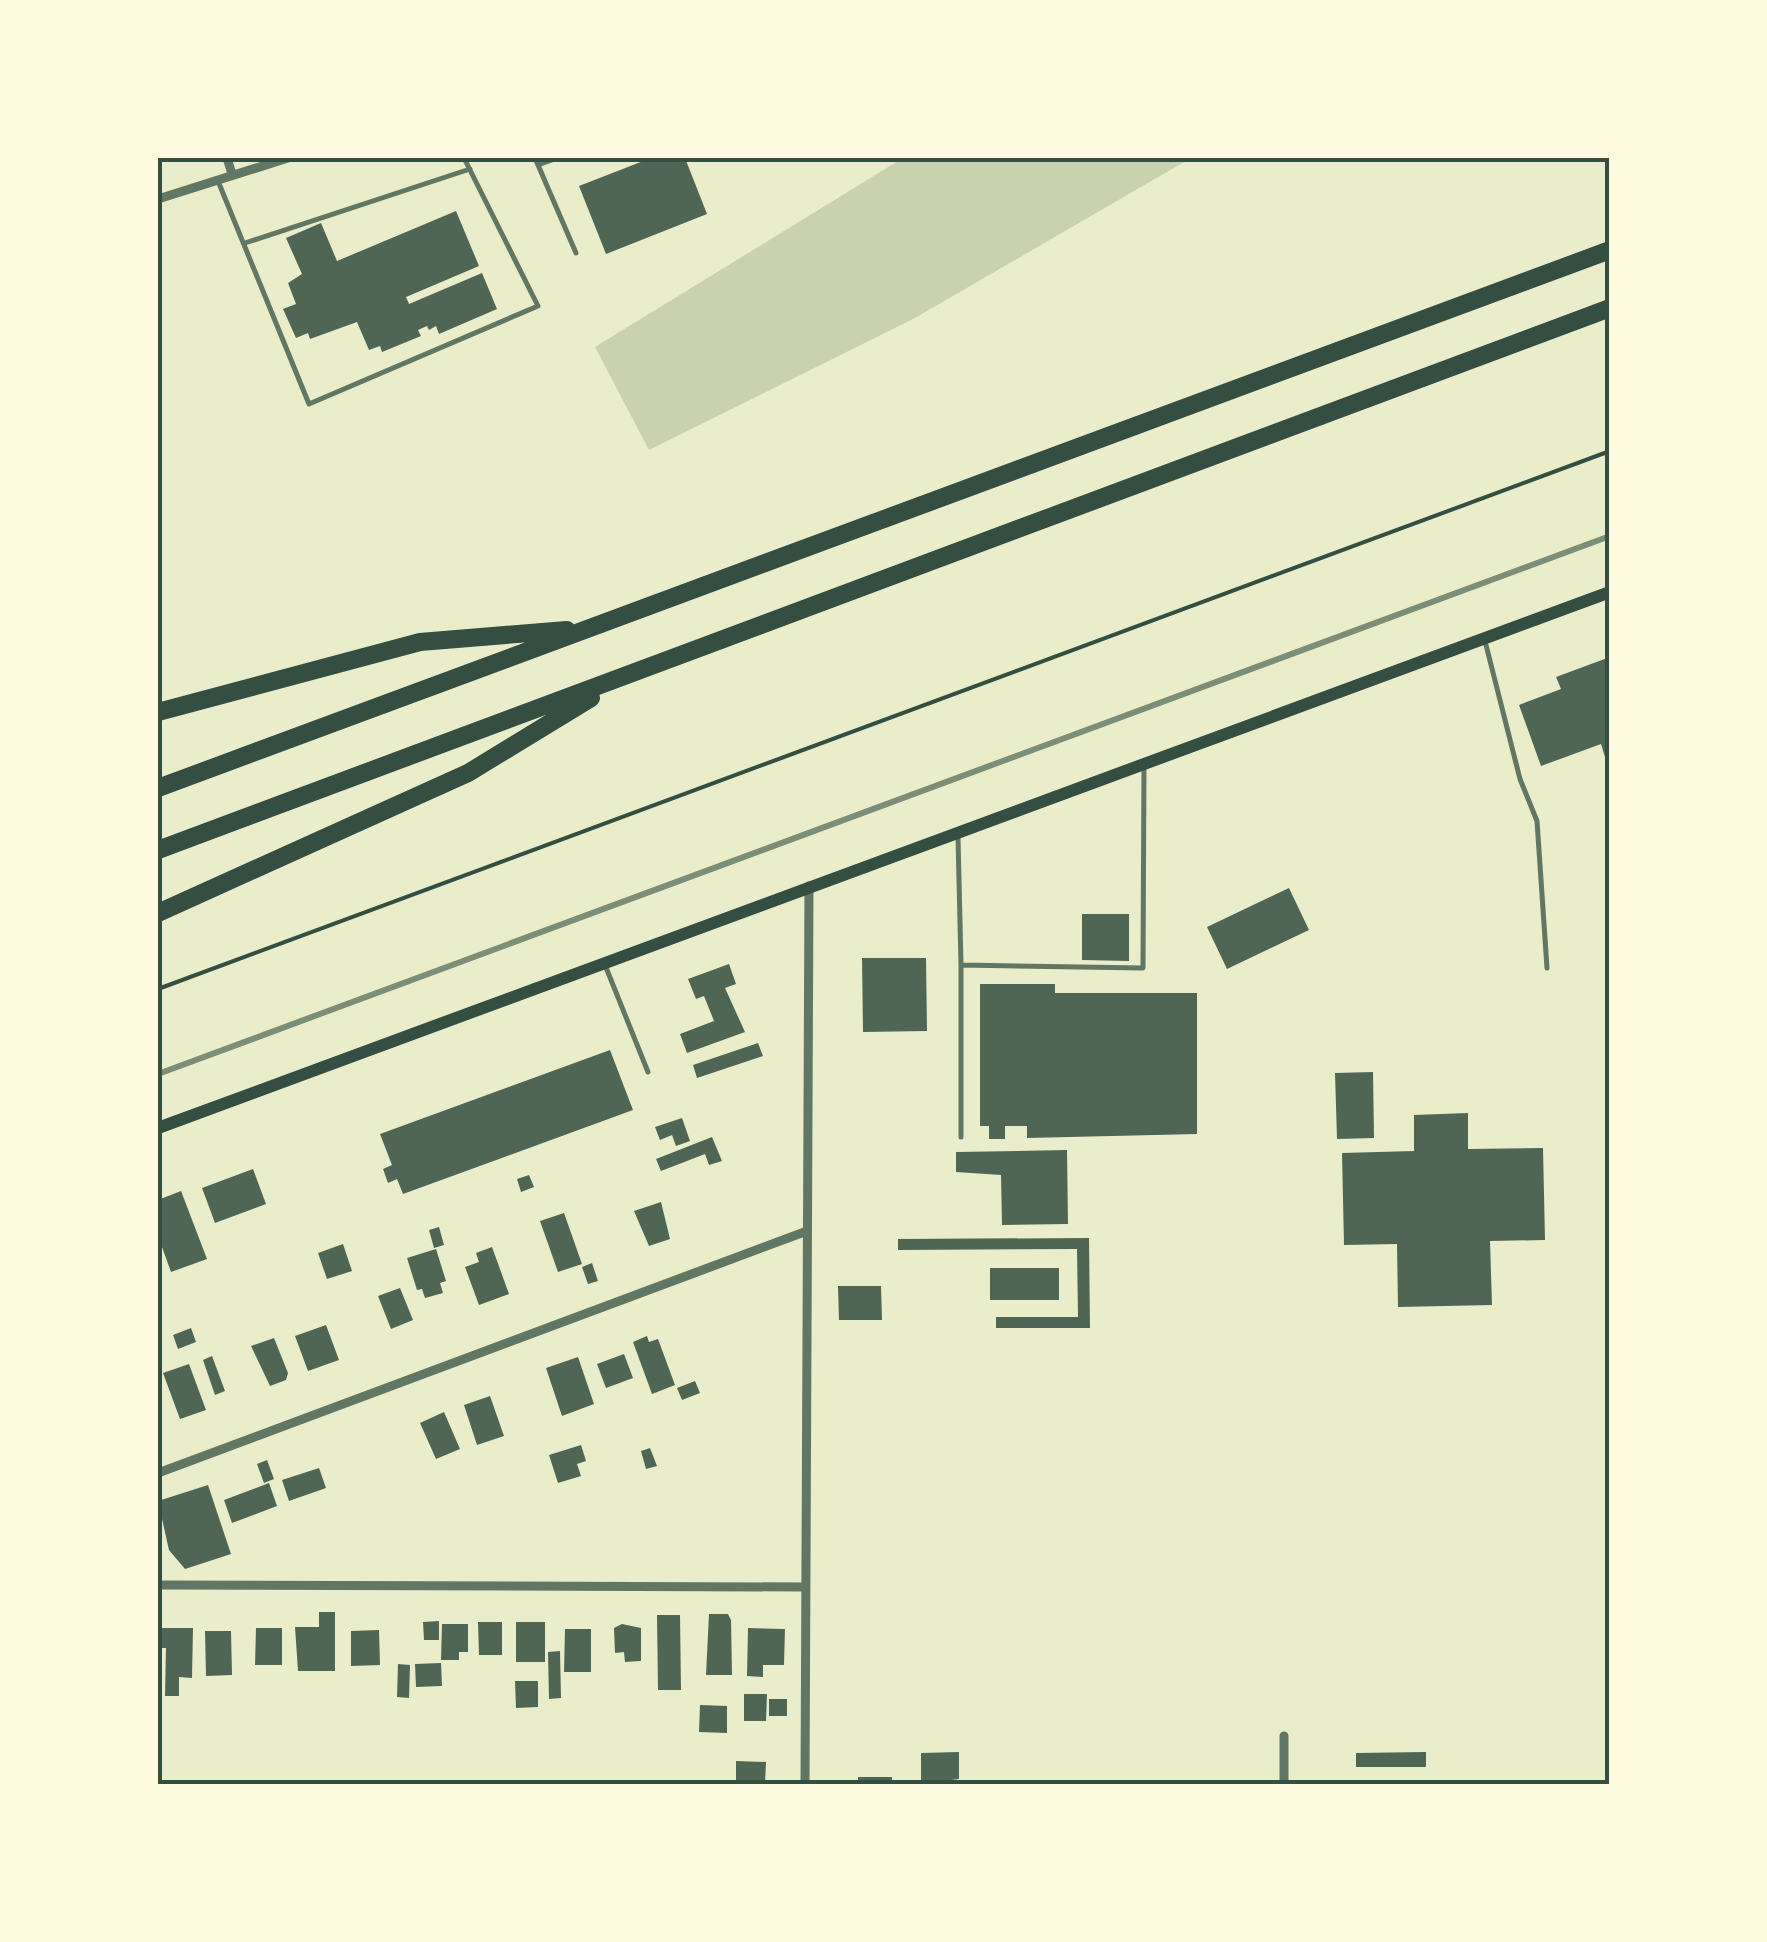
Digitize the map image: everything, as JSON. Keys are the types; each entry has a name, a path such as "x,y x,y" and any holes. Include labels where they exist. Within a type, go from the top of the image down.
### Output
{"highway":[{"path":"158,788 1610,250"},
{"path":"158,850 1610,308"},
{"path":"158,712 420,642 590,628"},
{"path":"158,913 468,773 627,676"}],"main road":[{"path":"158,1128 1610,592"}],"street":[{"path":"227,158 232,174"},
{"path":"158,198 256,162 288,158"},
{"path":"806,1784 809,886"},
{"path":"158,1473 807,1231"},
{"path":"158,1585 804,1588"},
{"path":"1284,1736 1284,1784"}],"lane":[{"path":"216,178 309,404 538,306 464,158"},
{"path":"557,158 537,161 576,253"},
{"path":"245,243 470,170"},
{"path":"1484,638 1520,778 1537,820 1548,968"},
{"path":"961,964 1143,968 1144,761"},
{"path":"958,832 961,1137"},
{"path":"604,962 648,1072"}],"path":[{"path":"158,989 1610,451"}],"green space":[{"path":"903,158 1191,158 915,318 649,450 595,347"}],"building":[{"path":"651,158 685,158 707,214 606,254 579,186"},
{"path":"456,211 479,266 406,297 409,304 482,273 497,309 439,334 436,326 429,330 427,326 418,330 421,336 382,352 380,346 369,350 357,322 310,339 308,333 296,338 283,309 296,304 288,283 302,274 286,238 321,223 337,261"},
{"path":"1610,657 1610,756 1605,757 1601,744 1541,766 1519,705 1561,689 1556,677"},
{"path":"1289,888 1309,930 1227,969 1207,927"},
{"path":"1082,914 1129,914 1129,961 1082,960"},
{"path":"862,958 926,958 927,1031 863,1032"},
{"path":"729,964 736,984 725,988 745,1032 687,1053 680,1034 714,1021 704,996 696,999 688,979"},
{"path":"980,984 1055,984 1055,993 1197,993 1197,1134 1027,1138 1027,1126 1005,1126 1005,1139 989,1139 989,1126 980,1126"},
{"path":"758,1043 763,1056 697,1078 693,1065"},
{"path":"610,1050 633,1110 403,1194 397,1179 388,1183 383,1169 392,1165 380,1134"},
{"path":"1373,1072 1374,1138 1337,1139 1335,1073"},
{"path":"1468,1113 1468,1149 1543,1148 1545,1240 1490,1241 1492,1305 1398,1307 1397,1244 1344,1245 1342,1153 1414,1151 1414,1115"},
{"path":"682,1118 690,1141 676,1146 672,1135 660,1140 655,1127"},
{"path":"712,1137 722,1161 709,1165 705,1154 661,1171 656,1159"},
{"path":"1067,1150 1068,1224 1002,1225 1001,1175 956,1172 956,1152"},
{"path":"253,1169 266,1204 215,1223 202,1188"},
{"path":"529,1175 534,1187 521,1192 517,1179"},
{"path":"181,1191 207,1259 171,1272 158,1236 158,1200"},
{"path":"661,1202 670,1239 649,1246 634,1211"},
{"path":"564,1213 582,1264 558,1272 540,1221"},
{"path":"439,1227 444,1245 434,1248 429,1230"},
{"path":"1089,1238 1090,1328 996,1328 996,1317 1078,1317 1077,1249 898,1250 898,1239"},
{"path":"343,1244 352,1271 327,1279 318,1253"},
{"path":"492,1247 509,1294 479,1305 465,1267 479,1262 476,1253"},
{"path":"436,1249 446,1281 440,1283 443,1293 425,1298 422,1289 417,1290 407,1258"},
{"path":"592,1263 598,1281 588,1284 582,1267"},
{"path":"990,1268 1059,1268 1059,1300 990,1300"},
{"path":"838,1286 881,1286 882,1320 839,1320"},
{"path":"400,1288 413,1320 391,1329 378,1296"},
{"path":"326,1325 339,1360 308,1371 295,1336"},
{"path":"191,1328 196,1342 178,1349 173,1335"},
{"path":"647,1336 649,1342 658,1339 675,1385 652,1394 633,1342"},
{"path":"274,1338 288,1373 286,1380 270,1386 251,1346"},
{"path":"624,1354 633,1378 606,1388 597,1364"},
{"path":"212,1356 225,1391 215,1395 203,1360"},
{"path":"578,1357 594,1404 562,1416 546,1368"},
{"path":"189,1364 206,1410 180,1419 163,1373"},
{"path":"695,1381 700,1393 682,1400 677,1388"},
{"path":"490,1396 504,1436 477,1445 464,1405"},
{"path":"444,1412 460,1449 436,1459 420,1423"},
{"path":"581,1445 586,1461 577,1464 581,1476 558,1483 549,1455"},
{"path":"650,1448 657,1466 646,1469 641,1451"},
{"path":"267,1460 274,1479 264,1483 257,1464"},
{"path":"319,1468 326,1488 289,1501 282,1480"},
{"path":"269,1483 277,1506 232,1523 224,1500"},
{"path":"208,1485 231,1554 185,1569 169,1550 158,1501"},
{"path":"319,1612 335,1612 335,1671 298,1671 295,1627 319,1627"},
{"path":"709,1614 728,1614 731,1620 732,1675 706,1675"},
{"path":"657,1615 680,1615 681,1690 658,1690"},
{"path":"439,1621 439,1640 424,1640 423,1622"},
{"path":"478,1622 502,1622 502,1655 479,1655"},
{"path":"516,1622 545,1622 545,1662 516,1662"},
{"path":"442,1624 468,1624 468,1652 459,1652 459,1660 441,1660"},
{"path":"622,1624 641,1628 641,1661 625,1662 624,1652 615,1653 614,1628"},
{"path":"158,1628 193,1628 192,1678 179,1677 179,1696 165,1696 166,1648 158,1648"},
{"path":"256,1628 282,1628 282,1665 255,1665"},
{"path":"748,1628 785,1629 784,1665 763,1665 763,1677 747,1676"},
{"path":"565,1629 591,1629 591,1672 564,1672"},
{"path":"379,1630 380,1665 351,1666 351,1631"},
{"path":"205,1631 231,1631 232,1675 206,1676"},
{"path":"560,1651 561,1698 549,1699 548,1652"},
{"path":"441,1663 442,1686 416,1687 415,1664"},
{"path":"398,1664 410,1665 409,1698 397,1697"},
{"path":"515,1681 538,1681 538,1707 516,1708"},
{"path":"744,1694 767,1694 766,1721 744,1721"},
{"path":"769,1699 787,1699 787,1716 769,1716"},
{"path":"700,1705 727,1706 727,1733 699,1732"},
{"path":"959,1752 959,1779 921,1784 921,1753"},
{"path":"1426,1752 1426,1767 1356,1767 1356,1753"},
{"path":"736,1761 766,1762 765,1784 736,1784"},
{"path":"858,1777 892,1777 892,1784 858,1784"}],"railway":[{"path":"158,1074 1610,536"}]}
